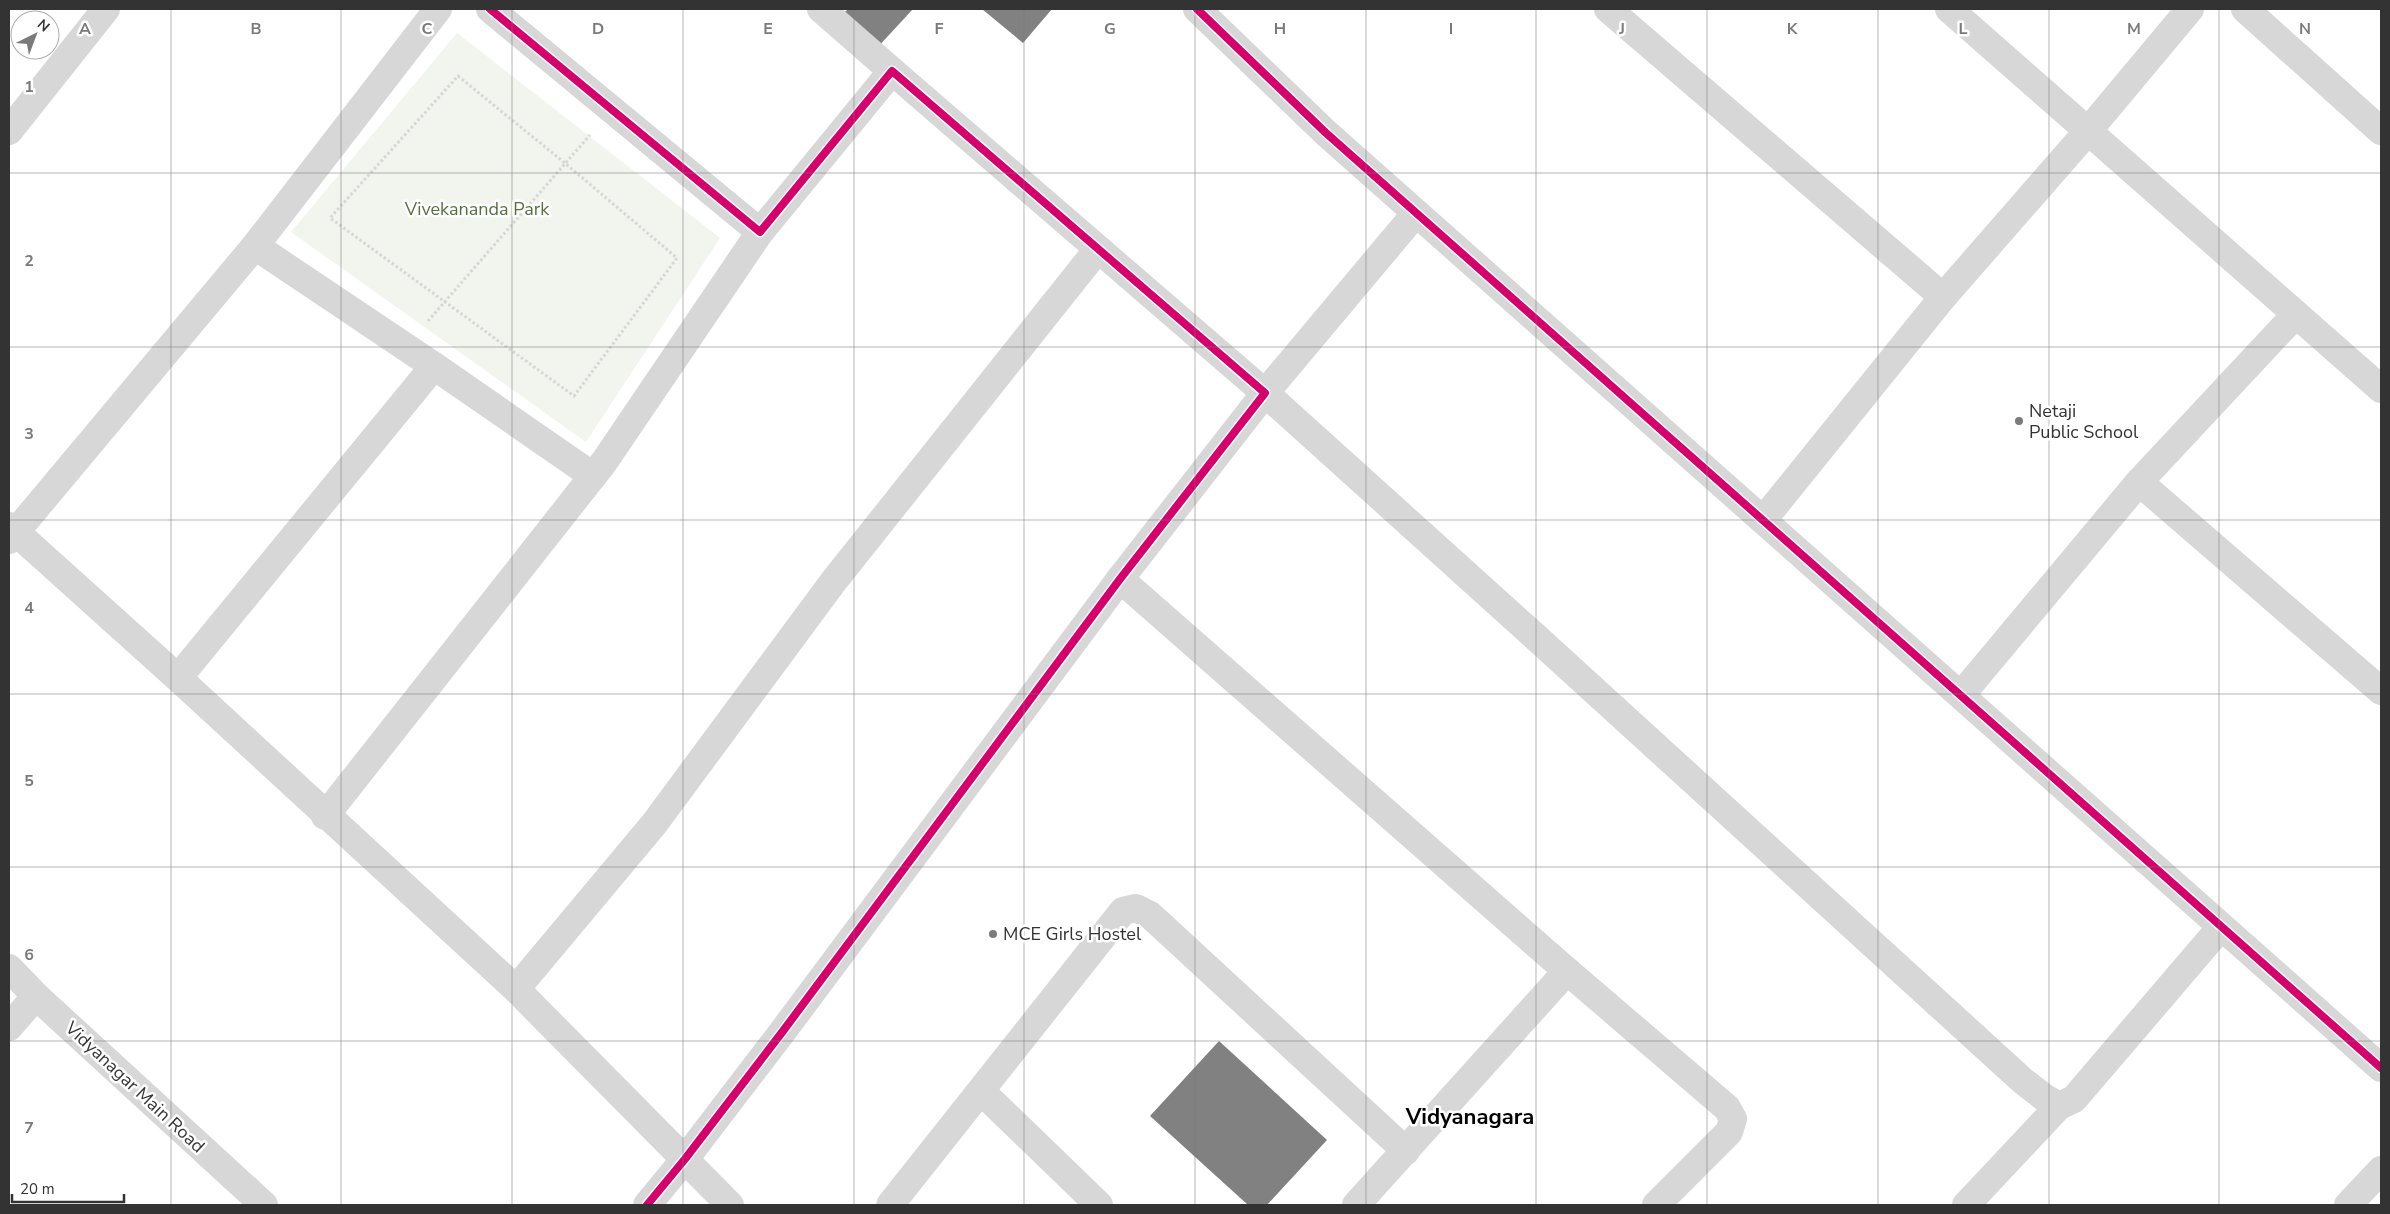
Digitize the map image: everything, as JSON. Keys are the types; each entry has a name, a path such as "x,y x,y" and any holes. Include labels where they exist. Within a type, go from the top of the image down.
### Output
{"street":[{"path":"9,131 106,9"},
{"path":"438,9 255,246 11,533 178,678 325,816 516,989 730,1205"},
{"path":"490,9 760,232"},
{"path":"821,9 1265,393 1537,637 2023,1081 2059,1106"},
{"path":"1196,9 1326,133 2381,1068"},
{"path":"1608,9 1943,297"},
{"path":"1950,9 2381,389"},
{"path":"1763,520 1943,297 2088,131 2190,9"},
{"path":"2244,9 2381,131"},
{"path":"325,816 593,476 760,232 892,71"},
{"path":"647,1205 685,1159 1120,578 1265,393 1416,213"},
{"path":"255,246 593,476"},
{"path":"516,989 654,824 833,582 1098,249"},
{"path":"1960,695 2139,482 2296,314"},
{"path":"178,678 434,366"},
{"path":"2139,482 2381,691"},
{"path":"1120,578 1567,971 1727,1108 1733,1119 1729,1132 1656,1205"},
{"path":"890,1205 1123,911 1136,908 1150,915 1406,1151"},
{"path":"1966,1205 2059,1106 2074,1099 2221,927"},
{"name":"Vidyanagar Main Road","path":"9,968 36,996 264,1205"},
{"path":"1356,1205 1567,971"},
{"path":"9,1027 36,996"},
{"path":"981,1091 1099,1205"},
{"path":"2348,1205 2381,1170"}],"path":[{"path":"458,76 566,164 677,258 574,396 330,218 458,76"},
{"path":"406,347 611,110"}],"green space":[{"name":"Vivekananda Park","path":"457,33 720,238 586,442 291,232"}],"building":[{"path":"848,9 913,9 876,49 841,16"},
{"path":"982,9 1052,9 1023,43"},
{"path":"1219,1041 1327,1140 1267,1205 1248,1205 1150,1116"}],"cycle path":[{"path":"490,9 760,232 892,71 1265,393 1120,579 783,1031 685,1159 647,1205"},
{"path":"1197,9 1326,133 2381,1068"}],"place":[{"name":"Netaji Public School","path":"2019,421"},
{"name":"MCE Girls Hostel","path":"993,934"}],"district":[{"name":"Vidyanagara","path":"1470,1117"}]}
